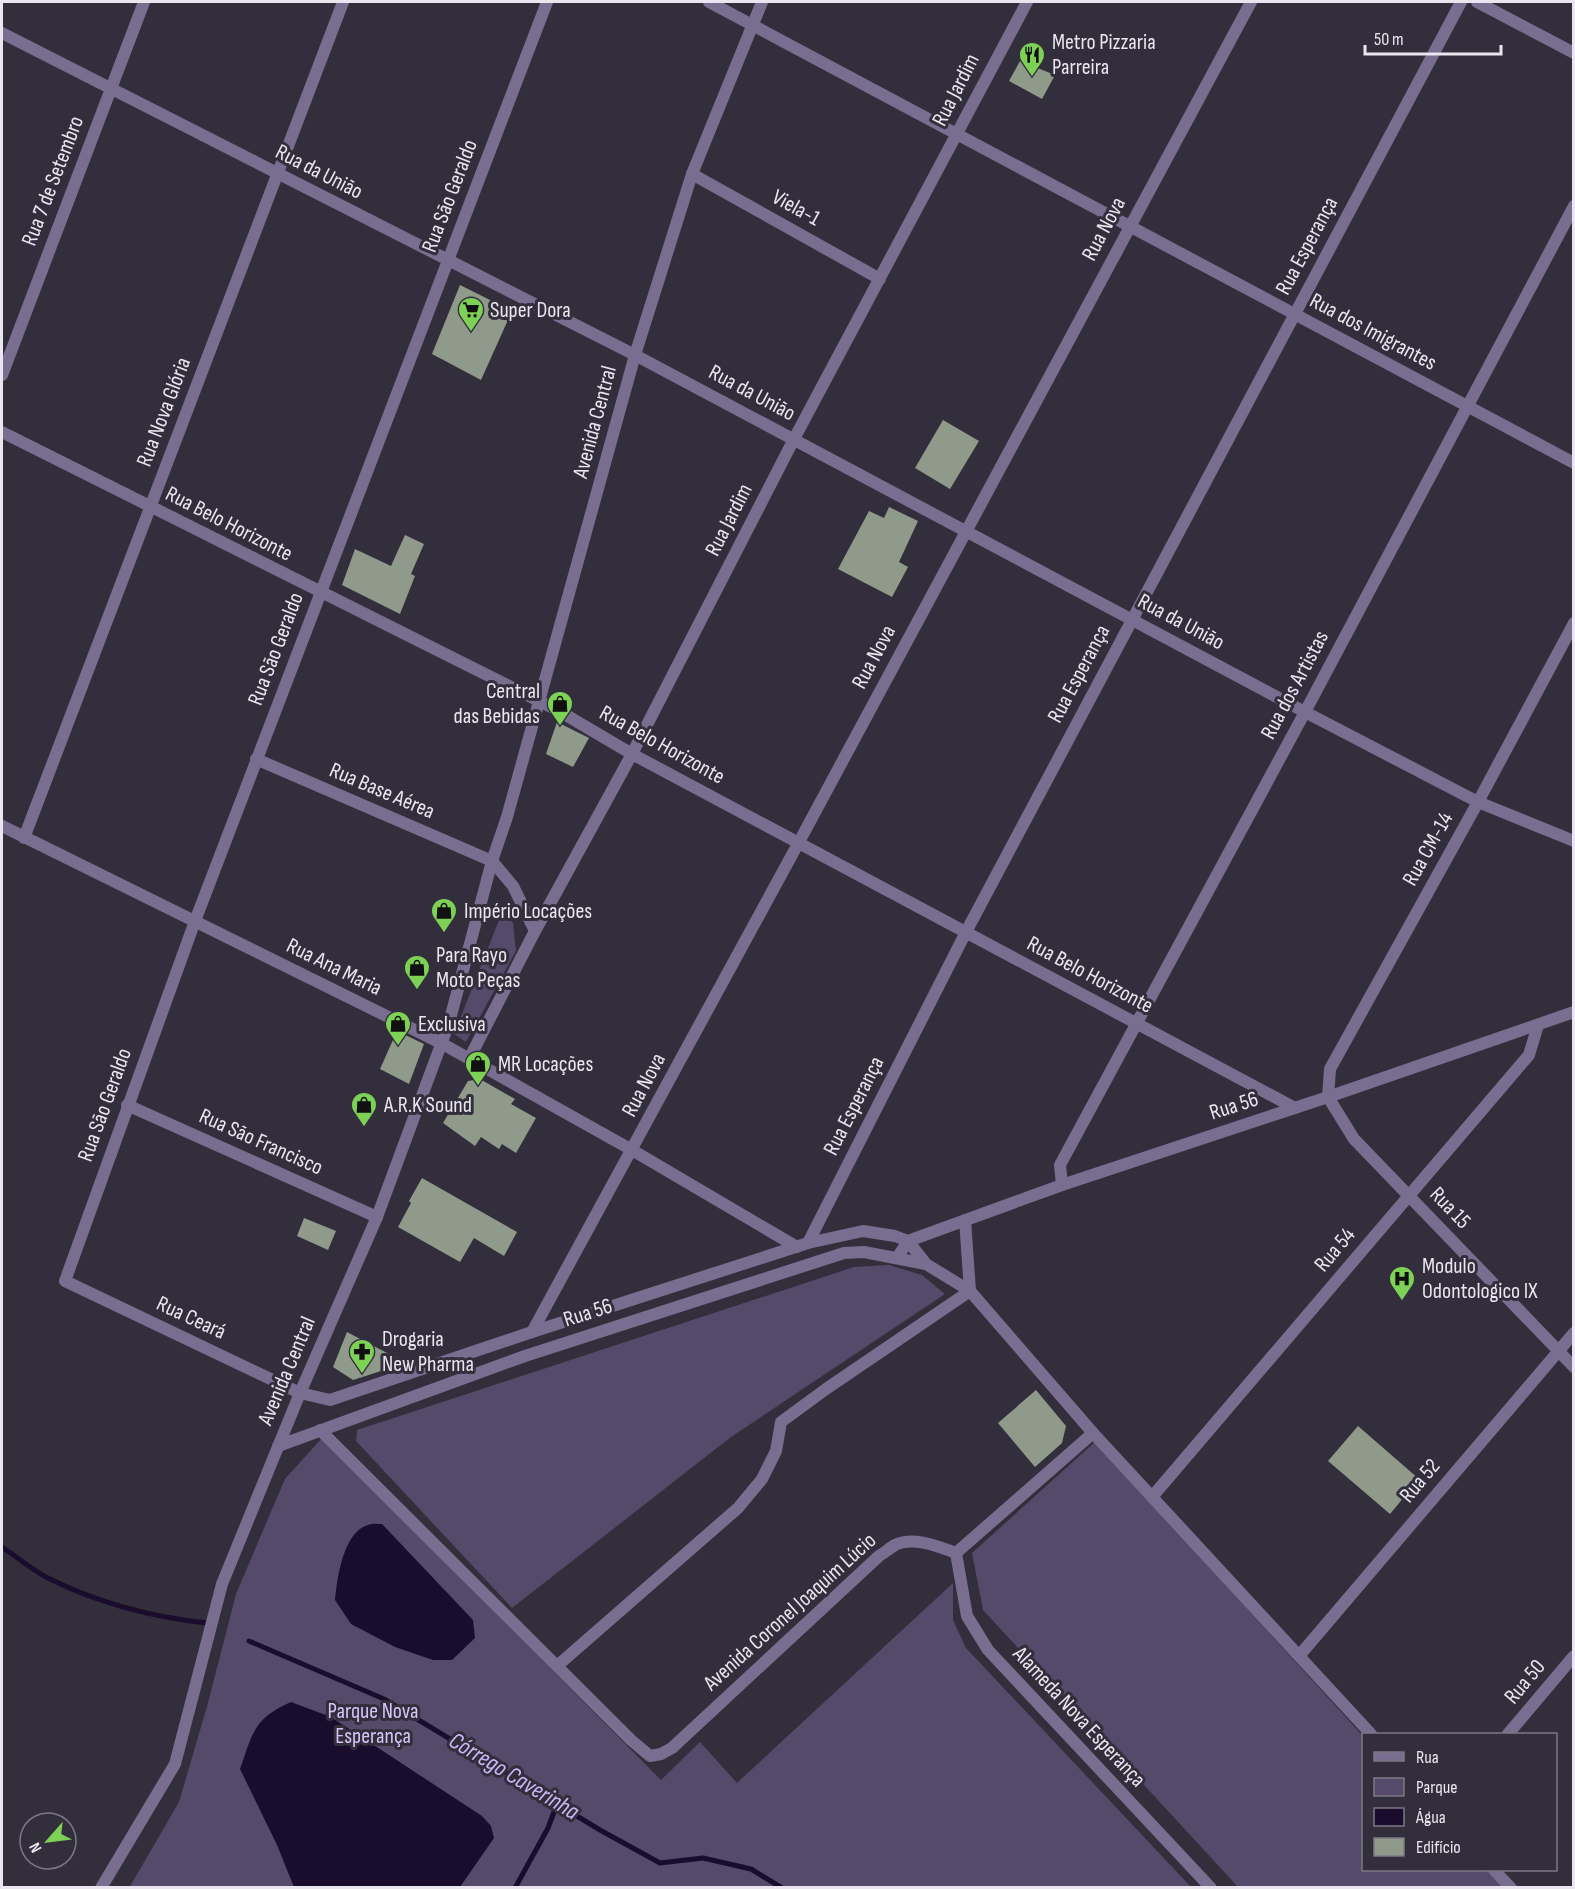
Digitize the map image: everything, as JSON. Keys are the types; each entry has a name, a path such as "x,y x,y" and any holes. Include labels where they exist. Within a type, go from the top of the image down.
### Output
{"street":[{"name":"Rua 7 de Setembro","path":"2,375 144,2"},
{"name":"Rua Nova Glória","path":"24,838 343,2"},
{"name":"Rua São Geraldo","path":"65,1281 127,1105 256,759 547,2"},
{"name":"Rua dos Imigrantes","path":"709,2 1574,463"},
{"name":"Avenida Central","path":"101,1887 175,1764 222,1584 300,1393 377,1217 449,1023 492,861 507,817 635,355 692,174 762,2"},
{"name":"Rua Jardim","path":"469,1059 534,931 632,754 794,440 1027,2"},
{"name":"Rua Nova","path":"532,1332 799,842 1251,2"},
{"name":"Rua Esperança","path":"802,1245 1461,2"},
{"path":"1477,2 1574,53"},
{"name":"Rua da União","path":"2,33 635,355 1478,802 1574,841"},
{"name":"Viela-1","path":"692,174 880,279"},
{"name":"Rua dos Artistas","path":"1062,1185 1060,1165 1305,712 1574,206"},
{"name":"Rua Belo Horizonte","path":"2,432 539,701 632,754 1295,1108"},
{"name":"Rua CM-14","path":"1328,1097 1330,1070 1574,623"},
{"name":"Rua Base Aérea","path":"256,759 492,861"},
{"name":"Rua Ana Maria","path":"2,826 441,1043 802,1245"},
{"path":"492,861 513,886 534,931"},
{"name":"Rua 56","path":"300,1393 330,1400 802,1245 863,1231 895,1236 908,1241 1062,1185 1574,1012"},
{"name":"Rua 54","path":"1152,1497 1529,1055 1538,1024"},
{"name":"Rua 15","path":"1328,1097 1354,1139 1574,1367"},
{"name":"Rua São Francisco","path":"127,1105 377,1217"},
{"path":"965,1220 970,1291"},
{"path":"926,1264 908,1241 897,1258 926,1264 970,1291 1093,1433 1370,1733"},
{"name":"Rua 56","path":"278,1446 525,1356 844,1253 864,1252 897,1258"},
{"name":"Rua Ceará","path":"65,1281 300,1393"},
{"path":"557,1666 738,1508 762,1479 776,1451 781,1422 970,1291"},
{"name":"Rua 52","path":"1299,1656 1574,1333"},
{"name":"Avenida Coronel Joaquim Lúcio","path":"320,1430 631,1740 650,1756 661,1754 672,1748 879,1556 897,1544 914,1542 957,1553"},
{"path":"957,1553 1093,1433"},
{"name":"Alameda Nova Esperança","path":"957,1553 967,1616 988,1650 1211,1887"},
{"name":"Rua 50","path":"1509,1733 1574,1656"},
{"path":"1496,1871 1510,1887"}],"green space":[{"path":"503,910 513,923 516,951 466,1042 454,1034"},
{"path":"889,1265 922,1275 945,1294 731,1437 512,1608 356,1441 357,1430 854,1267"},
{"name":"Parque Nova Esperança","path":"322,1438 661,1780 700,1742 737,1783 953,1583 953,1620 966,1648 1191,1887 129,1888 179,1802 208,1703 236,1594 285,1479"},
{"path":"1095,1442 1362,1735 1362,1871 1487,1871 1503,1887 1238,1887 983,1610 972,1553"}],"water":[{"path":"382,1524 473,1620 475,1638 452,1660 433,1660 395,1647 351,1624 335,1600 337,1580 347,1546 359,1529 368,1525"},
{"path":"291,1702 331,1717 482,1816 491,1826 494,1838 460,1887 294,1887 277,1845 240,1769 256,1728 278,1708"}],"building":[{"name":"Metro Pizzaria Parreira","path":"1020,61 1055,75 1042,99 1009,81"},
{"name":"Super Dora","path":"460,285 512,311 481,380 432,354"},
{"path":"943,420 979,441 950,489 915,468"},
{"path":"889,507 918,521 899,562 908,567 892,597 838,569 869,511 884,518"},
{"path":"405,535 424,544 411,574 415,576 400,614 342,585 355,549 391,566"},
{"path":"557,722 589,738 573,767 546,754"},
{"path":"397,1031 424,1044 409,1084 380,1069"},
{"path":"480,1079 515,1099 511,1104 536,1118 516,1153 502,1144 499,1149 481,1137 475,1146 443,1123 468,1081"},
{"path":"422,1178 517,1232 504,1256 474,1238 460,1262 398,1227"},
{"path":"304,1218 336,1231 328,1250 297,1236"},
{"path":"347,1332 406,1363 353,1380 333,1367"},
{"path":"1036,1390 1066,1426 1062,1443 1035,1467 998,1423"},
{"path":"1358,1426 1419,1479 1390,1514 1328,1461"}],"waterway":[{"name":"Córrego Caverinha","path":"2,1547 42,1575 86,1595 145,1613 207,1623"},
{"name":"Córrego Caverinha","path":"249,1641 384,1699 600,1830 660,1863 703,1858 751,1869 782,1888"},
{"path":"515,1888 548,1828 557,1804"}],"place":[{"name":"Metro Pizzaria Parreira","path":"1032,78"},
{"name":"Super Dora","path":"471,333"},
{"name":"Central das Bebidas","path":"560,727"},
{"name":"Império Locações","path":"444,934"},
{"name":"Para Rayo Moto Peças","path":"417,991"},
{"name":"Exclusiva","path":"398,1047"},
{"name":"MR Locações","path":"478,1087"},
{"name":"A.R.K Sound","path":"364,1128"},
{"name":"Modulo Odontologico IX","path":"1402,1302"},
{"name":"Drogaria New Pharma","path":"362,1375"}]}
